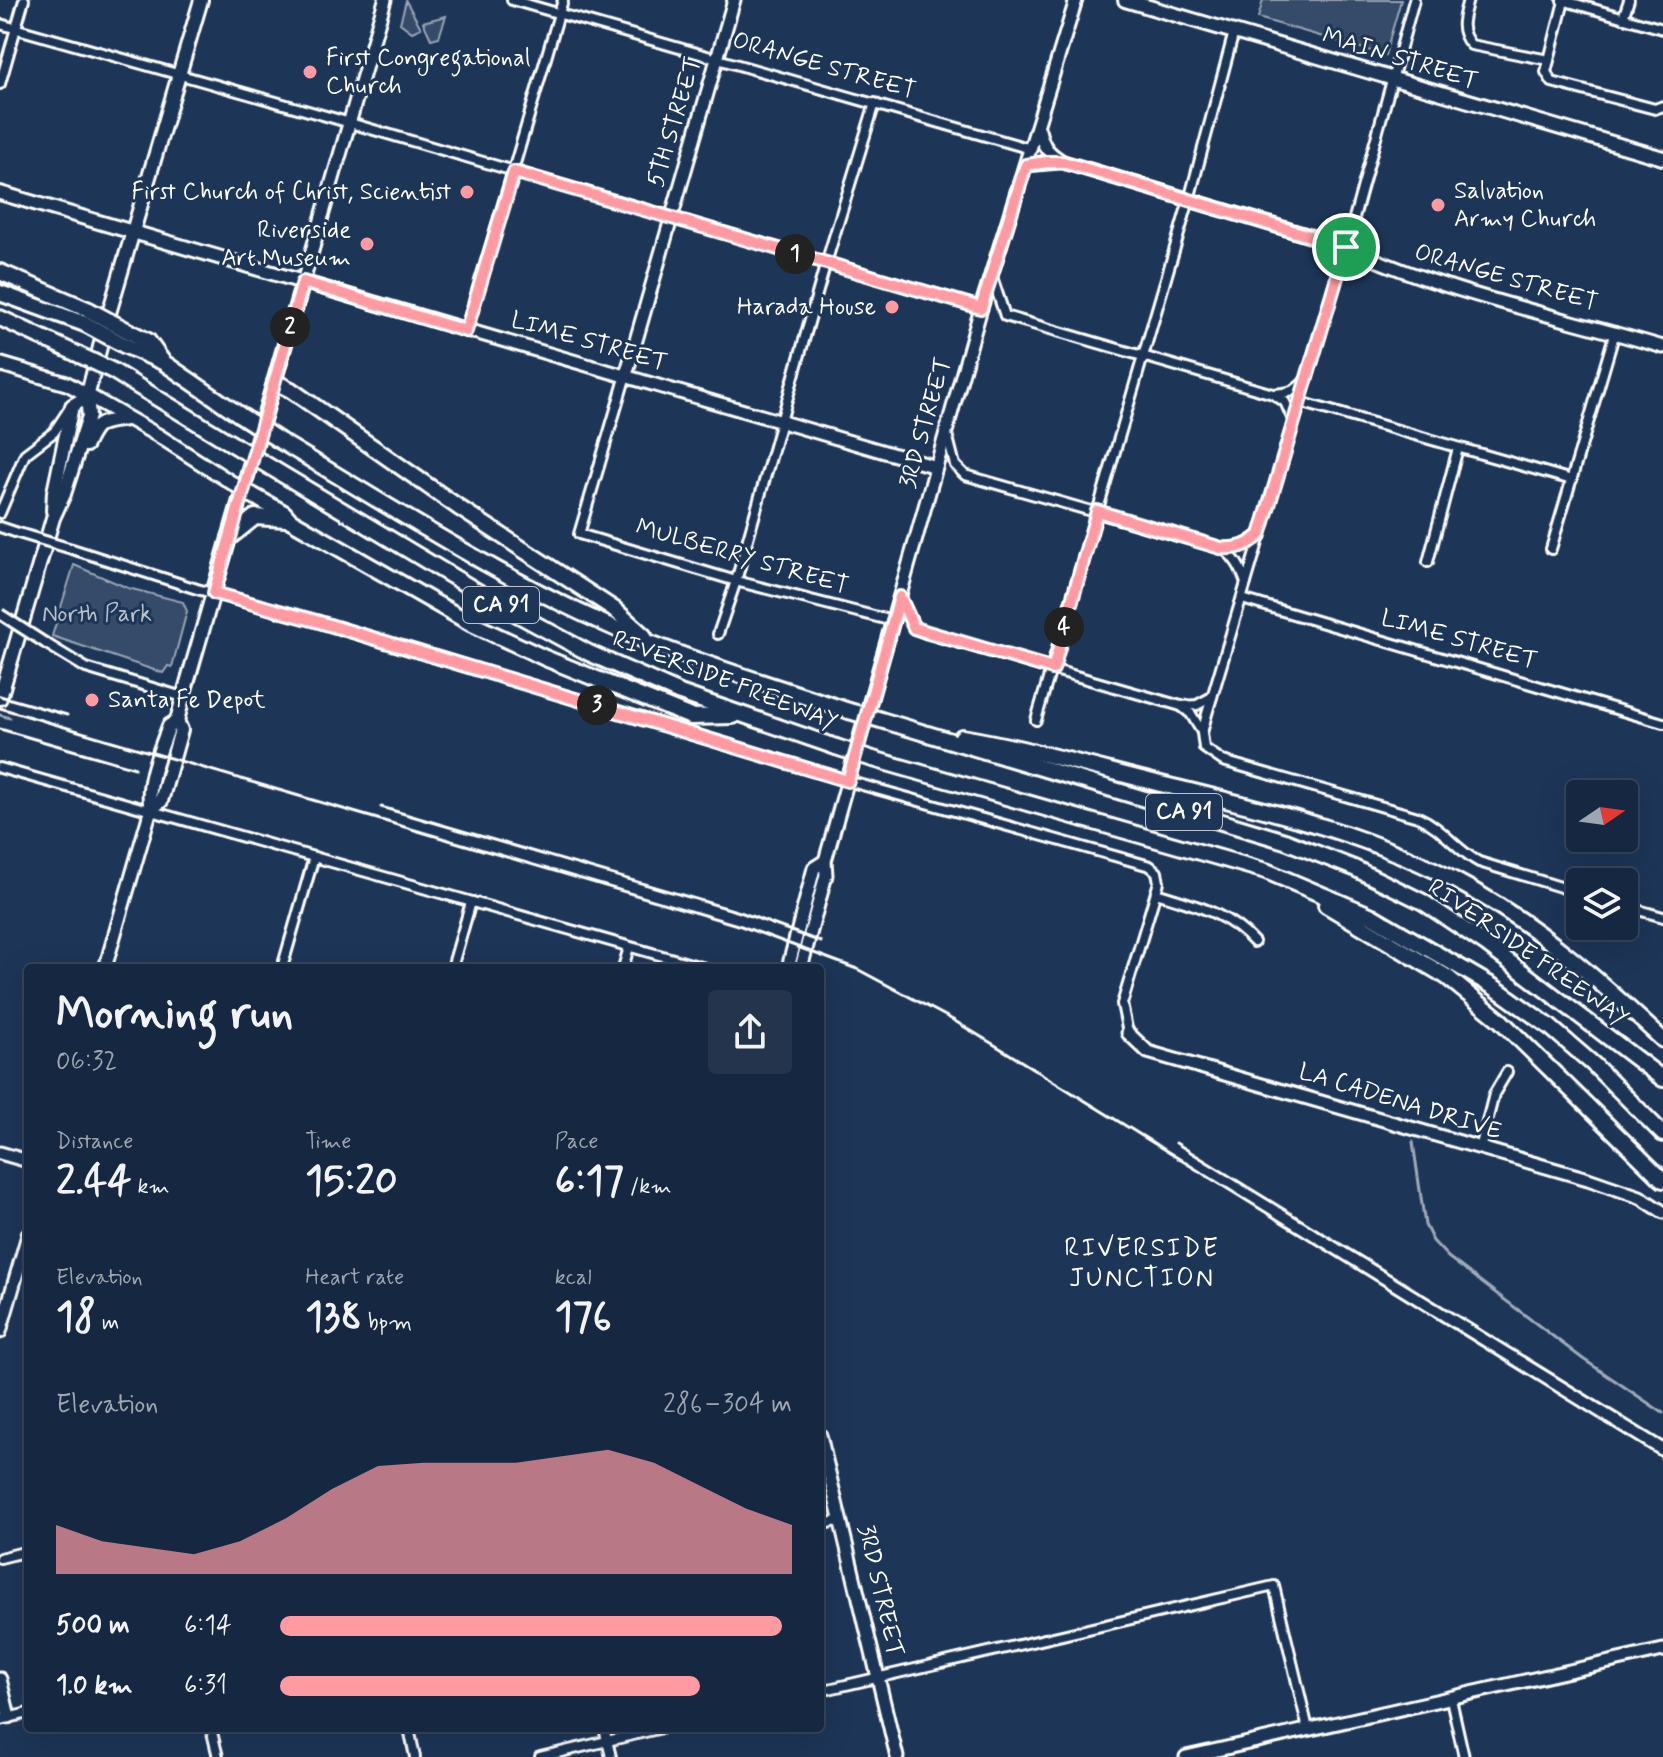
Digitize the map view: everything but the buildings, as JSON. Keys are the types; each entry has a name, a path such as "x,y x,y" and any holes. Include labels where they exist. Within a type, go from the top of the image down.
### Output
{"highway":[{"path":"0,272 87,317"},
{"path":"0,293 87,317"},
{"name":"RIVERSIDE FREEWAY","path":"87,317 127,339 148,341 163,362 280,441 530,587 653,644 849,711 1285,841 1354,868 1423,902 1455,923 1550,991 1661,1077"},
{"name":"RIVERSIDE FREEWAY","path":"0,318 113,371 500,605 589,653 680,693 873,759 1266,871 1372,916 1494,987 1550,1027 1593,1064 1663,1134"},
{"path":"275,382 614,609 653,644"},
{"path":"243,490 284,513 290,520"},
{"path":"230,537 255,517 275,516 290,520 472,624 545,658 691,717 745,716"},
{"path":"903,726 1022,748 1318,823 1382,846 1468,887 1512,914 1576,961 1663,1040"},
{"path":"1266,871 1447,977 1522,1039 1663,1180"}],"main road":[{"path":"0,698 53,518 89,416 87,397 132,231 201,0"},
{"path":"106,964 151,809 161,801 181,730 177,721 183,697 385,0"},
{"name":"5TH STREET","path":"626,375 734,0"},
{"name":"3RD STREET","path":"802,964 826,875 825,861 946,431 1076,0"},
{"name":"MAIN STREET","path":"1125,0 1663,158"},
{"path":"1038,127 1045,149 1063,162"},
{"name":"ORANGE STREET","path":"1026,165 1063,162 1346,247 1383,264 1663,347"},
{"name":"LIME STREET","path":"0,193 936,467"},
{"path":"0,364 68,384 172,444 243,490"},
{"path":"53,518 54,492 72,406 87,397"},
{"path":"75,460 82,455 96,426 102,422 126,419"},
{"name":"3RD STREET","path":"789,964 814,868 825,861"},
{"name":"LA CADENA DRIVE","path":"1128,1033 1148,1052 1618,1188 1640,1197 1663,1212"},
{"path":"0,1153 24,1160"},
{"path":"0,1332 24,1249"},
{"name":"3RD STREET","path":"824,1451 897,1757"},
{"path":"1186,1757 1663,1650"},
{"path":"0,1679 5,1718"}],"street":[{"path":"0,84 24,0"},
{"name":"ORANGE STREET","path":"512,0 1031,149"},
{"path":"466,331 563,0"},
{"path":"1414,0 1346,247 1207,714 1202,733 1204,748 1223,761 1418,817 1439,828 1464,853 1479,862 1566,889"},
{"path":"1468,0 1461,26 1464,37 1471,45 1549,60"},
{"path":"1662,106 1655,109 1552,82 1546,72 1562,0 1663,29"},
{"path":"1623,18 1629,0"},
{"path":"0,24 981,308"},
{"path":"1036,720 1189,200 1234,32"},
{"path":"718,634 875,103"},
{"path":"992,277 1005,316 1273,394 1289,408 1294,423"},
{"path":"1551,549 1615,332"},
{"name":"5TH STREET","path":"579,534 626,375"},
{"path":"1273,394 1298,389 1306,380"},
{"path":"1300,402 1572,480"},
{"path":"0,513 25,454 54,432 72,406"},
{"path":"946,431 955,465 965,475 1221,548 1235,549 1260,535"},
{"path":"1428,562 1458,448"},
{"path":"0,527 848,781 1150,866 1157,872 1159,882 1122,1004 1128,1033"},
{"name":"MULBERRY STREET","path":"579,534 736,581 893,621"},
{"path":"1221,548 1231,555 1241,569 1246,584"},
{"path":"900,597 914,628 925,633 1181,706 1197,705 1212,697"},
{"name":"LIME STREET","path":"1242,599 1663,723"},
{"path":"0,614 86,668 183,697"},
{"path":"1181,706 1191,714 1202,733"},
{"path":"0,768 691,964"},
{"path":"283,964 314,857"},
{"path":"1156,893 1221,914 1254,942"},
{"path":"453,964 471,902"},
{"path":"1638,910 1663,917"},
{"path":"624,964 629,947"},
{"path":"1480,1149 1494,1094 1507,1072"},
{"path":"824,1524 841,1520"},
{"path":"0,1558 24,1552"},
{"path":"824,1690 1274,1586 1308,1729"},
{"path":"1451,1699 1464,1757"},
{"path":"212,1732 218,1757"},
{"path":"410,1732 415,1757"},
{"path":"605,1732 611,1757"},
{"path":"540,1757 645,1732"}],"green space":[{"path":"1263,0 1401,0 1385,55 1258,18"},
{"path":"406,1 421,28 412,32 400,23"},
{"path":"446,16 439,37 431,39 423,22"},
{"name":"North Park","path":"74,565 128,588 183,602 187,611 172,667 168,666 163,673 52,636"}],"waterway":[{"path":"0,715 10,718"},
{"path":"1413,1142 1425,1225 1433,1241 1448,1257 1583,1359 1663,1413"}],"railway":[{"path":"0,696 67,715"},
{"path":"0,708 741,926 857,969 1003,1050 1663,1458"},
{"path":"0,729 135,768"},
{"path":"381,807 740,912 821,942"},
{"path":"1176,1143 1663,1442"}],"place":[{"name":"First Congregational Church","path":"310,72"},
{"name":"First Church of Christ, Scientist","path":"467,192"},
{"name":"Salvation Army Church","path":"1438,205"},
{"name":"Riverside Art Museum","path":"367,244"},
{"name":"Harada House","path":"892,307"},
{"name":"Santa Fe Depot","path":"92,700"}],"district":[{"name":"RIVERSIDE JUNCTION","path":"1142,1264"}],"route":[{"path":"1063,162 1346,247 1260,535 1235,549 1221,548 1097,511 1053,669 914,628 900,597 848,781 214,593 303,282 466,331 514,172 981,308 1026,165 1063,162"}]}
